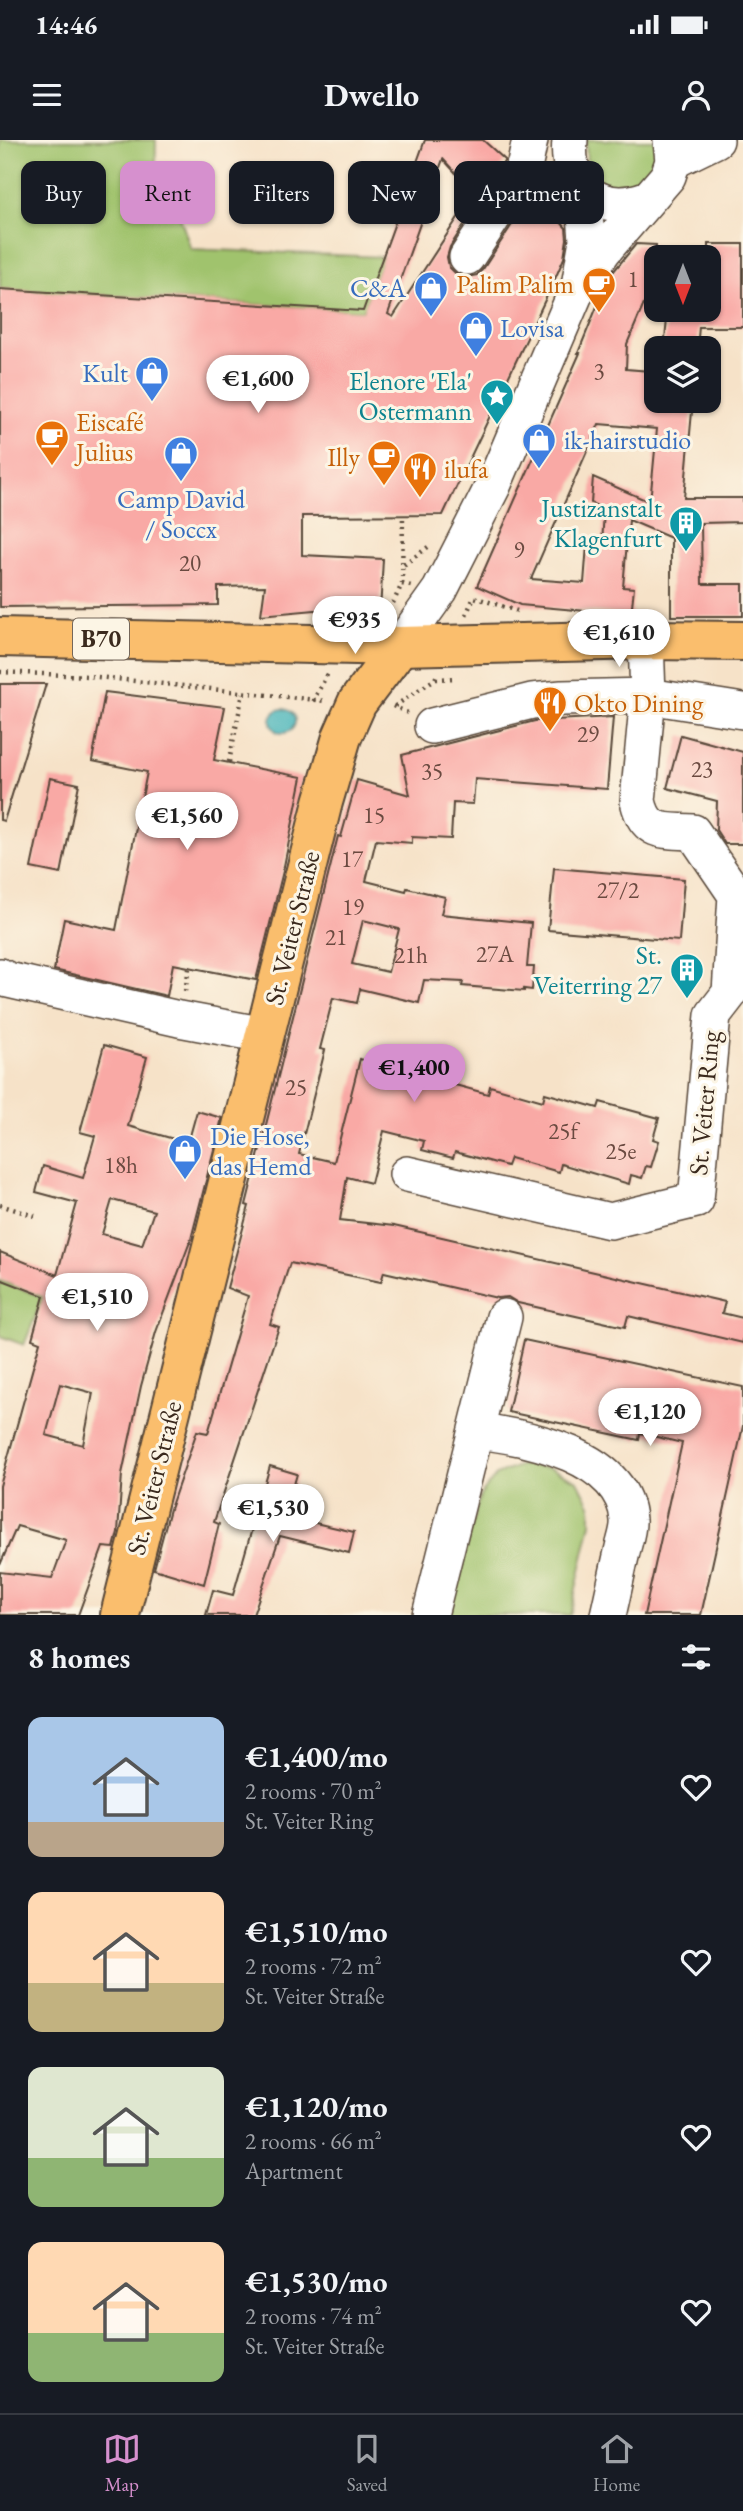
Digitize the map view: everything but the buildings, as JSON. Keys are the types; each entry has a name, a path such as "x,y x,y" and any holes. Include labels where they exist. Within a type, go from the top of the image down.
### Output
{"main road":[{"name":"B70","path":"0,636 400,646 646,640 743,641"},
{"name":"St. Veiter Straße","path":"120,1615 323,802 342,737 357,703 400,646"}],"street":[{"path":"467,257 520,176 530,140 566,161"},
{"path":"578,287 646,199 663,183 672,150 716,140"},
{"path":"604,202 629,205 646,199"},
{"path":"578,287 587,240 584,224"},
{"name":"St. Veiter Straße","path":"400,646 440,590 487,498 578,287"},
{"path":"646,640 648,696"},
{"path":"432,726 532,701 562,698 648,696 743,711"},
{"name":"St. Veiter Ring","path":"407,1174 610,1221 696,1200 713,1015 730,993 736,895 693,832 657,830 642,818 638,801 648,696"},
{"path":"0,976 179,1019 265,1035"},
{"path":"430,1615 478,1431 504,1317"},
{"path":"478,1431 513,1435 554,1447 593,1465 616,1487 627,1507 628,1524 608,1615"}],"path":[{"path":"402,584 403,515"},
{"path":"404,565 430,546"},
{"path":"0,672 88,676 313,701"},
{"path":"395,706 435,679"},
{"path":"229,762 243,693"},
{"path":"0,1205 35,1216"}],"green space":[{"path":"0,140 156,140 156,161 120,161 120,224 182,224 191,249 383,257 363,311 0,289"},
{"path":"586,140 655,140 653,166 644,180 637,185 604,185 604,161 587,161"},
{"path":"0,1281 43,1297 24,1345 0,1336"},
{"path":"521,1465 550,1468 578,1481 591,1507 591,1523 570,1615 447,1615 480,1496 496,1475"}],"water":[{"path":"283,709 292,712 295,721 292,730 283,733 274,730 271,721 274,712"}],"place":[{"name":"Palim Palim","path":"599,314"},
{"name":"C&A","path":"431,318"},
{"name":"Lovisa","path":"476,358"},
{"name":"Kult","path":"152,403"},
{"name":"Elenore 'Ela' Ostermann","path":"497,426"},
{"name":"Eiscafé Julius","path":"52,467"},
{"name":"ik-hairstudio","path":"539,470"},
{"name":"Camp David / Soccx","path":"181,483"},
{"name":"Illy","path":"384,487"},
{"name":"ilufa","path":"420,499"},
{"name":"Justizanstalt Klagenfurt","path":"686,553"},
{"name":"Okto Dining","path":"550,733"},
{"name":"St. Veiterring 27","path":"687,1000"},
{"name":"Die Hose, das Hemd","path":"185,1181"}]}
